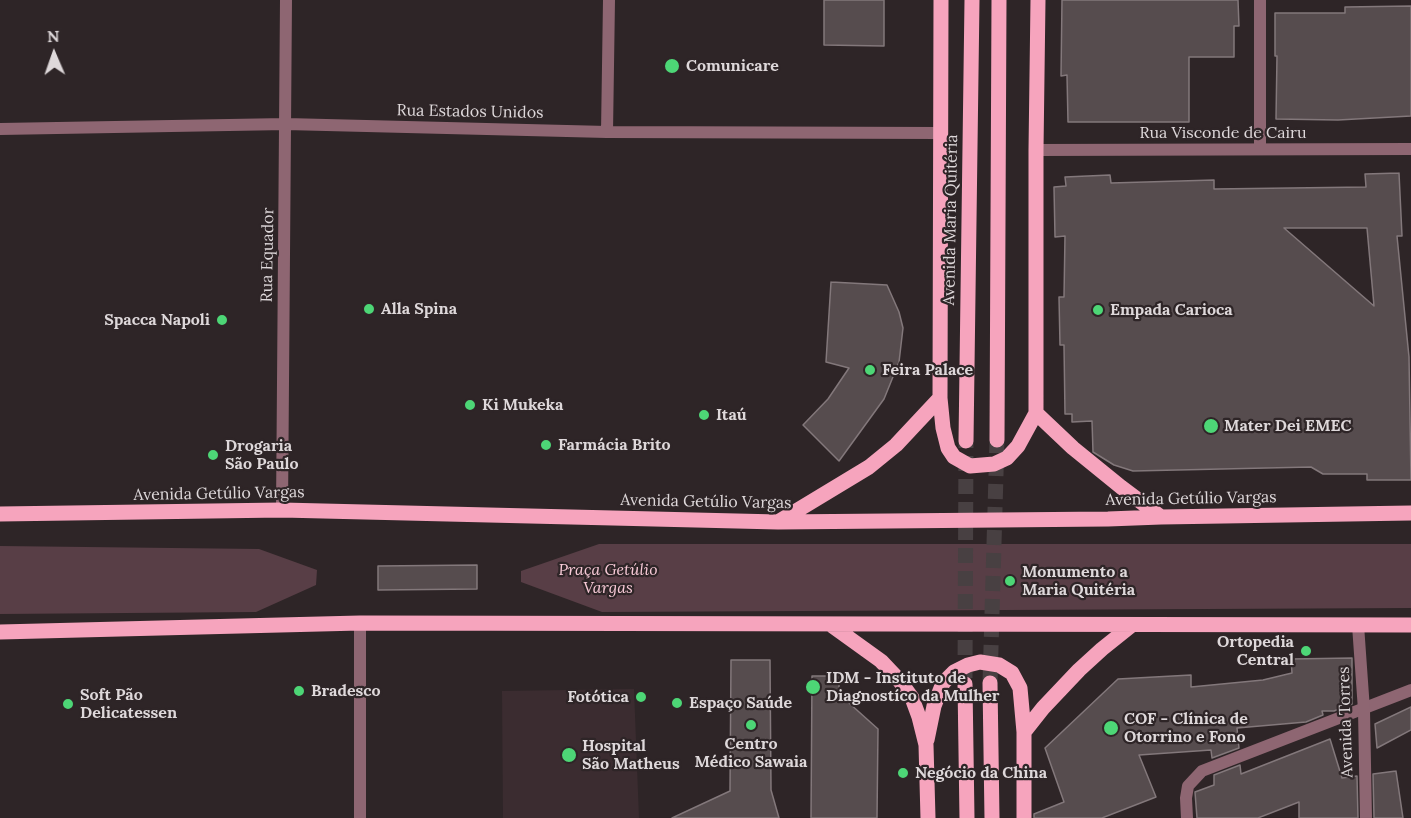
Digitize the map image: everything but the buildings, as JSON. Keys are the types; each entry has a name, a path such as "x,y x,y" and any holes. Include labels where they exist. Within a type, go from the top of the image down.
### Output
{"main road":[{"path":"940,0 940,398 948,448 954,457 970,466 994,464 1007,458 1018,446 1036,413 1038,0"},
{"name":"Avenida Maria Quitéria","path":"966,441 972,0"},
{"path":"997,440 999,0"},
{"path":"778,522 869,467 897,445 940,398"},
{"path":"1036,413 1121,488 1161,517"},
{"name":"Avenida Getúlio Vargas","path":"0,514 282,510 778,522 1411,513"},
{"path":"0,632 360,623 1411,626"},
{"path":"831,625 881,661 912,698 926,745 928,818"},
{"path":"1024,732 1034,717 1079,670 1101,649 1132,626"},
{"path":"926,745 934,706 943,683 954,672 980,662 999,665 1012,673 1020,688 1024,732 1024,818"},
{"path":"990,683 992,818"},
{"path":"965,684 967,818"}],"street":[{"name":"Rua Equador","path":"282,510 286,0"},
{"path":"607,132 609,0"},
{"path":"1260,0 1260,148"},
{"name":"Rua Estados Unidos","path":"0,129 286,124 607,132 940,133"},
{"name":"Rua Visconde de Cairu","path":"1036,150 1411,149"},
{"path":"360,623 360,818"},
{"name":"Avenida Torres","path":"1358,625 1364,710 1366,818"},
{"path":"1187,818 1188,786 1202,771 1411,690"}],"shaded area":[{"name":"Hospital São Matheus","path":"634,689 639,818 503,818 502,691"}],"green space":[{"name":"Praça Getúlio Vargas","path":"599,544 1411,544 1411,608 602,612 521,582 521,571"},
{"path":"0,546 259,549 317,570 316,585 256,612 0,614"}],"tunnel":[{"path":"990,683 997,440"},
{"path":"965,678 966,441"}],"place":[{"name":"Comunicare","path":"672,66"},
{"name":"Alla Spina","path":"369,309"},
{"name":"Empada Carioca","path":"1098,310"},
{"name":"Spacca Napoli","path":"222,320"},
{"name":"Feira Palace","path":"870,370"},
{"name":"Ki Mukeka","path":"470,405"},
{"name":"Itaú","path":"704,415"},
{"name":"Mater Dei EMEC","path":"1211,426"},
{"name":"Farmácia Brito","path":"546,445"},
{"name":"Drogaria São Paulo","path":"213,455"},
{"name":"Monumento a Maria Quitéria","path":"1010,581"},
{"name":"Ortopedia Central","path":"1306,651"},
{"name":"IDM - Instituto de Diagnostíco da Mulher","path":"813,687"},
{"name":"Bradesco","path":"299,691"},
{"name":"Fotótica","path":"641,697"},
{"name":"Espaço Saúde","path":"677,703"},
{"name":"Soft Pão Delicatessen","path":"68,704"},
{"name":"Centro Médico Sawaia","path":"751,725"},
{"name":"COF - Clínica de Otorrino e Fono","path":"1111,728"},
{"name":"Hospital São Matheus","path":"569,755"},
{"name":"Negócio da China","path":"903,773"}]}
